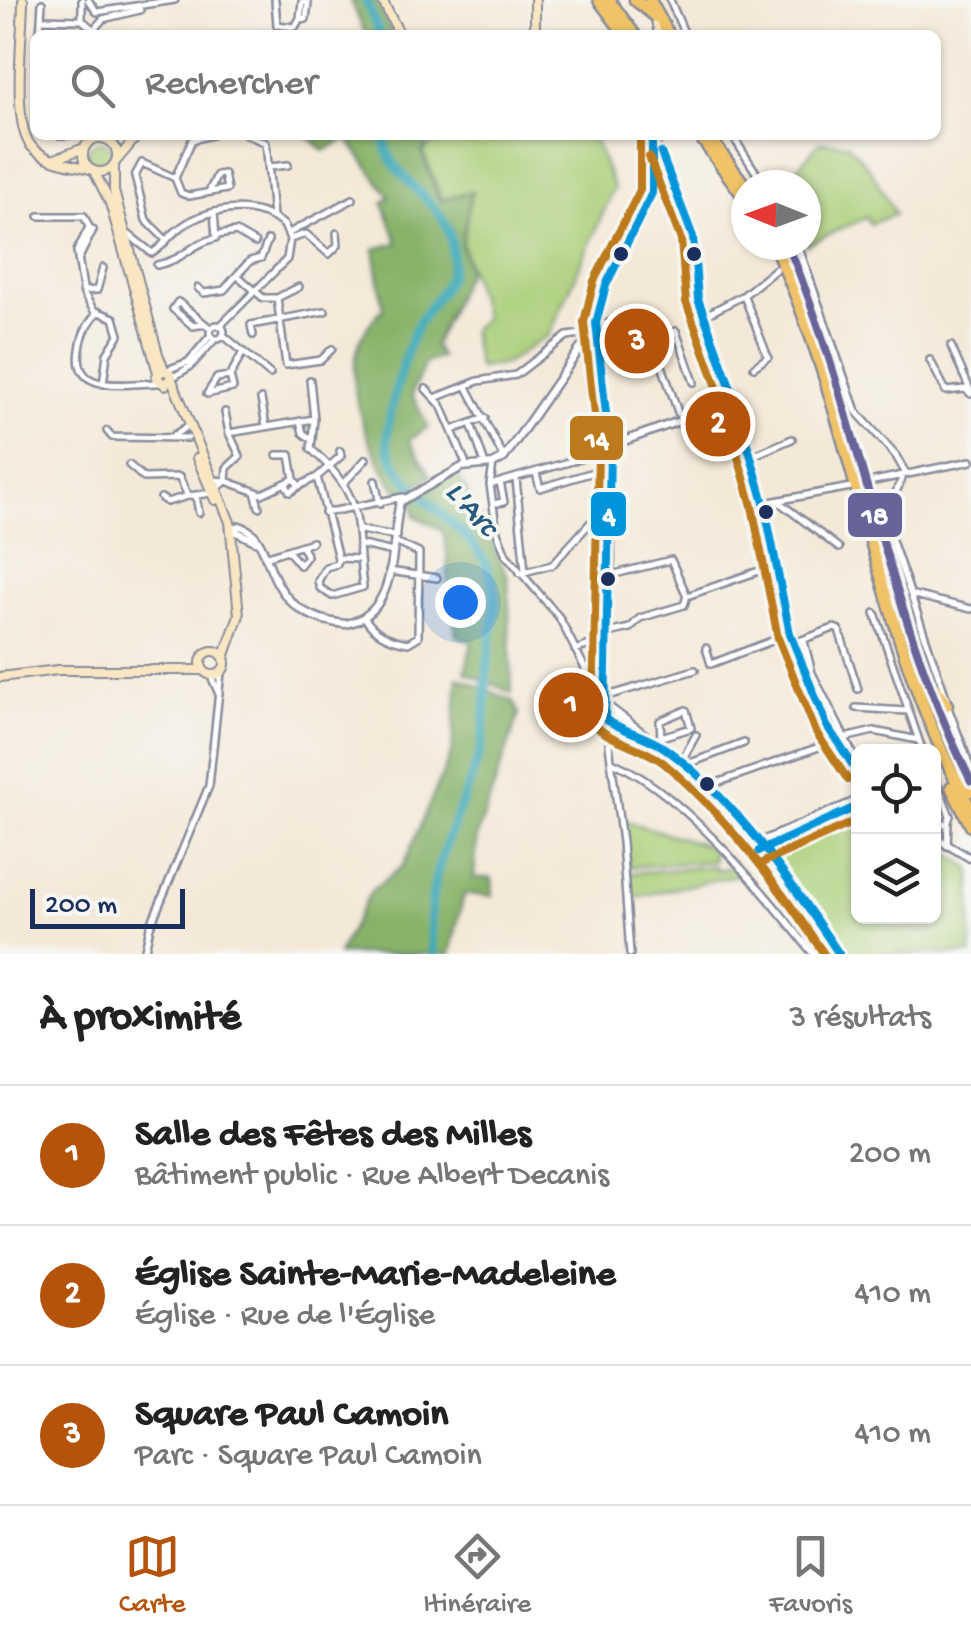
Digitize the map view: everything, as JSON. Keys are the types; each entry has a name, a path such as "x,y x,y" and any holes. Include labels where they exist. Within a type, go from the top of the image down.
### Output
{"highway":[{"path":"599,0 622,30"},
{"path":"608,0 631,30"},
{"path":"635,0 656,17"},
{"path":"649,0 666,30"},
{"path":"702,140 731,180"},
{"path":"712,140 735,170"},
{"path":"721,140 738,170"},
{"path":"783,260 944,773 971,826"},
{"path":"785,260 813,322 923,679 971,791"},
{"path":"898,596 933,687 948,708"},
{"path":"920,691 952,774 971,809"}],"main road":[{"path":"23,0 22,125 29,142 50,159 92,170 115,162"},
{"path":"382,0 397,30"},
{"path":"534,30 535,0"},
{"path":"649,0 658,30"},
{"path":"50,159 71,156 99,140"},
{"path":"104,140 115,162"},
{"path":"0,678 58,670 182,668 221,672 233,636 239,601 230,529 164,377 111,180 115,162 133,140"},
{"path":"86,147 85,163 110,203 164,377 213,488"},
{"path":"182,668 214,652 233,636"},
{"path":"214,652 224,658"},
{"path":"202,658 206,672"}],"street":[{"path":"85,0 97,12 175,0"},
{"path":"82,20 85,0"},
{"path":"275,0 278,25 295,27 300,18 306,19 308,3 299,1"},
{"path":"670,0 683,30"},
{"path":"40,30 42,3"},
{"path":"41,19 82,20 94,29 103,19 139,4"},
{"path":"182,142 192,140"},
{"path":"174,178 192,140"},
{"path":"259,140 266,143 270,166 272,216 289,236"},
{"path":"654,140 659,170 671,183 695,246 698,298 735,400 764,503 790,634 851,760"},
{"path":"735,140 754,170"},
{"path":"167,240 146,220 134,178 142,163 174,178 184,195 209,192"},
{"path":"270,166 288,165"},
{"path":"628,725 612,725 604,720 611,500 610,448 597,329 602,298 659,170"},
{"path":"103,268 78,359 85,378 103,384 164,377 191,366 210,332 254,288 282,267 289,236 354,198"},
{"path":"126,232 149,252 187,224 214,212 231,209 272,216"},
{"path":"214,212 218,235"},
{"path":"39,216 84,216 93,230 78,260 83,291 94,308 114,318 118,335 108,354 103,384"},
{"path":"157,265 180,260 198,242 218,235 236,232 255,243"},
{"path":"289,236 306,234 329,254 338,245 337,233"},
{"path":"198,288 211,296 224,290 250,261 260,258 268,240"},
{"path":"803,260 856,411 896,456 905,472"},
{"path":"704,316 744,295 776,269"},
{"path":"237,275 263,298 277,298 299,287"},
{"path":"83,291 97,290"},
{"path":"744,295 768,357 754,367"},
{"path":"277,298 286,365 321,360 332,349"},
{"path":"210,332 178,302 173,309 192,326 210,332 223,335 270,374"},
{"path":"252,335 251,325 326,310"},
{"path":"435,398 478,381 516,375 566,336 615,322 630,325"},
{"path":"220,326 223,335"},
{"path":"324,513 380,504 405,496 452,471 504,458 597,329"},
{"path":"681,421 654,342 676,331 694,382"},
{"path":"951,346 971,393"},
{"path":"230,376 217,378 207,394 233,388 230,376 243,352"},
{"path":"930,360 946,392 971,393"},
{"path":"310,380 314,419 311,449 345,482 362,545 363,587 332,596 324,594 318,580 326,568 337,564 338,558 317,476"},
{"path":"467,387 504,458"},
{"path":"426,389 435,398 467,466"},
{"path":"261,399 266,426"},
{"path":"490,484 610,448 735,400"},
{"path":"225,412 229,434 240,456 228,468 226,481"},
{"path":"452,430 485,418"},
{"path":"229,434 314,419"},
{"path":"300,421 303,433 311,439"},
{"path":"471,424 489,464 496,532 559,617 616,716 711,786 839,954"},
{"path":"107,430 112,437 172,437 186,433"},
{"path":"750,456 792,439"},
{"path":"285,484 290,492 317,476 340,451"},
{"path":"277,455 290,455 299,486"},
{"path":"345,482 366,459"},
{"path":"869,482 971,461"},
{"path":"129,465 144,478 179,477 199,513"},
{"path":"536,473 540,488 610,467"},
{"path":"905,472 888,510 887,526 914,595 971,770"},
{"path":"516,478 523,572"},
{"path":"161,498 167,502 192,496 226,481 255,492 294,479"},
{"path":"375,481 380,504"},
{"path":"496,504 504,502 500,482"},
{"path":"764,503 851,487"},
{"path":"255,492 259,507"},
{"path":"230,529 246,533 259,546 281,593 294,606 335,622 365,618 380,604 405,496"},
{"path":"523,572 552,565 611,500"},
{"path":"778,502 838,548"},
{"path":"360,530 418,550 416,607 422,621 416,640 408,644 371,628 365,618"},
{"path":"265,557 312,542"},
{"path":"362,545 392,552"},
{"path":"289,552 300,566 307,556 302,546"},
{"path":"338,558 360,560"},
{"path":"575,650 630,628 640,618 684,605 687,596 671,560 611,575"},
{"path":"687,596 776,565"},
{"path":"389,571 437,578"},
{"path":"914,595 971,609"},
{"path":"875,613 920,744"},
{"path":"794,643 834,628 839,630 858,689"},
{"path":"706,648 711,664 790,634"},
{"path":"804,640 812,673 840,740 851,755"},
{"path":"933,687 935,665"},
{"path":"606,700 695,670"},
{"path":"206,672 220,697"},
{"path":"144,954 150,926 209,786 221,672"},
{"path":"856,708 907,711"},
{"path":"651,740 661,737 691,728 686,710 660,721 661,737"},
{"path":"616,716 608,735 630,954"},
{"path":"711,786 874,731 918,740"},
{"path":"683,763 696,736"},
{"path":"683,763 744,743"},
{"path":"612,762 653,789 712,840 813,954"},
{"path":"941,793 950,816 947,846"},
{"path":"757,848 851,806"},
{"path":"941,825 948,822"},
{"path":"941,842 956,853 971,856"}],"green space":[{"path":"350,0 376,0 391,30 364,30"},
{"path":"312,140 343,140 324,151"},
{"path":"348,140 428,140 422,153 440,200 472,192 461,244 468,269 434,346 441,357 425,363 412,394 428,427 409,440 431,476 400,495 364,426 354,376 357,352 366,329 383,309 374,249 398,243 383,203 390,197"},
{"path":"436,140 594,140 614,188 550,334 505,364 478,368 471,330 484,318 462,244 467,219 443,203 423,152"},
{"path":"100,142 109,146 113,155 109,164 100,168 91,164 87,155 91,146"},
{"path":"820,142 848,144 872,172 895,214 870,224 867,217 821,238 821,170 795,170"},
{"path":"621,323 652,346 633,357 624,334 603,335 602,327"},
{"path":"457,471 508,577 512,693 465,672 472,642 456,635 448,595 445,538 442,530 415,516 413,498"},
{"path":"458,677 513,701 519,714 477,836 474,878 492,878 493,896 464,894 450,954 338,954 371,891 403,866 452,751"},
{"path":"851,817 851,924 941,924 941,848 971,869 971,954 846,954 765,852"},
{"path":"625,821 712,847 713,861 629,867"},
{"path":"714,866 716,870 734,867 741,874 632,898 630,873"}],"waterway":[{"name":"L'Arc","path":"365,0 378,30"},
{"name":"L'Arc","path":"386,140 394,164 446,226 452,257 447,280 422,317 406,354 388,427 389,451 416,490 482,556 495,601 481,747 436,878 431,927 434,954"}],"transit line":[{"name":"14","path":"640,140 640,190 594,281 584,322 598,451 593,722 606,734 665,764 710,806 770,878 824,954"},
{"name":"4","path":"652,140 652,193 606,285 596,323 610,450 605,719 666,749 716,793 782,871 839,954"},
{"name":"4","path":"661,153 693,237 698,299 734,397 764,503 790,634 827,726 851,762"},
{"name":"14","path":"649,157 681,240 686,302 722,401 752,506 778,638 816,732 848,780"},
{"name":"18","path":"794,260 835,379 917,650 971,781"},
{"name":"4","path":"759,851 851,809"},
{"name":"14","path":"764,862 851,823"}],"place":[{"name":"Square Paul Camoin","path":"637,341"},
{"name":"Église Sainte-Marie-Madeleine","path":"718,424"},
{"name":"Salle des Fêtes des Milles","path":"571,705"}]}
